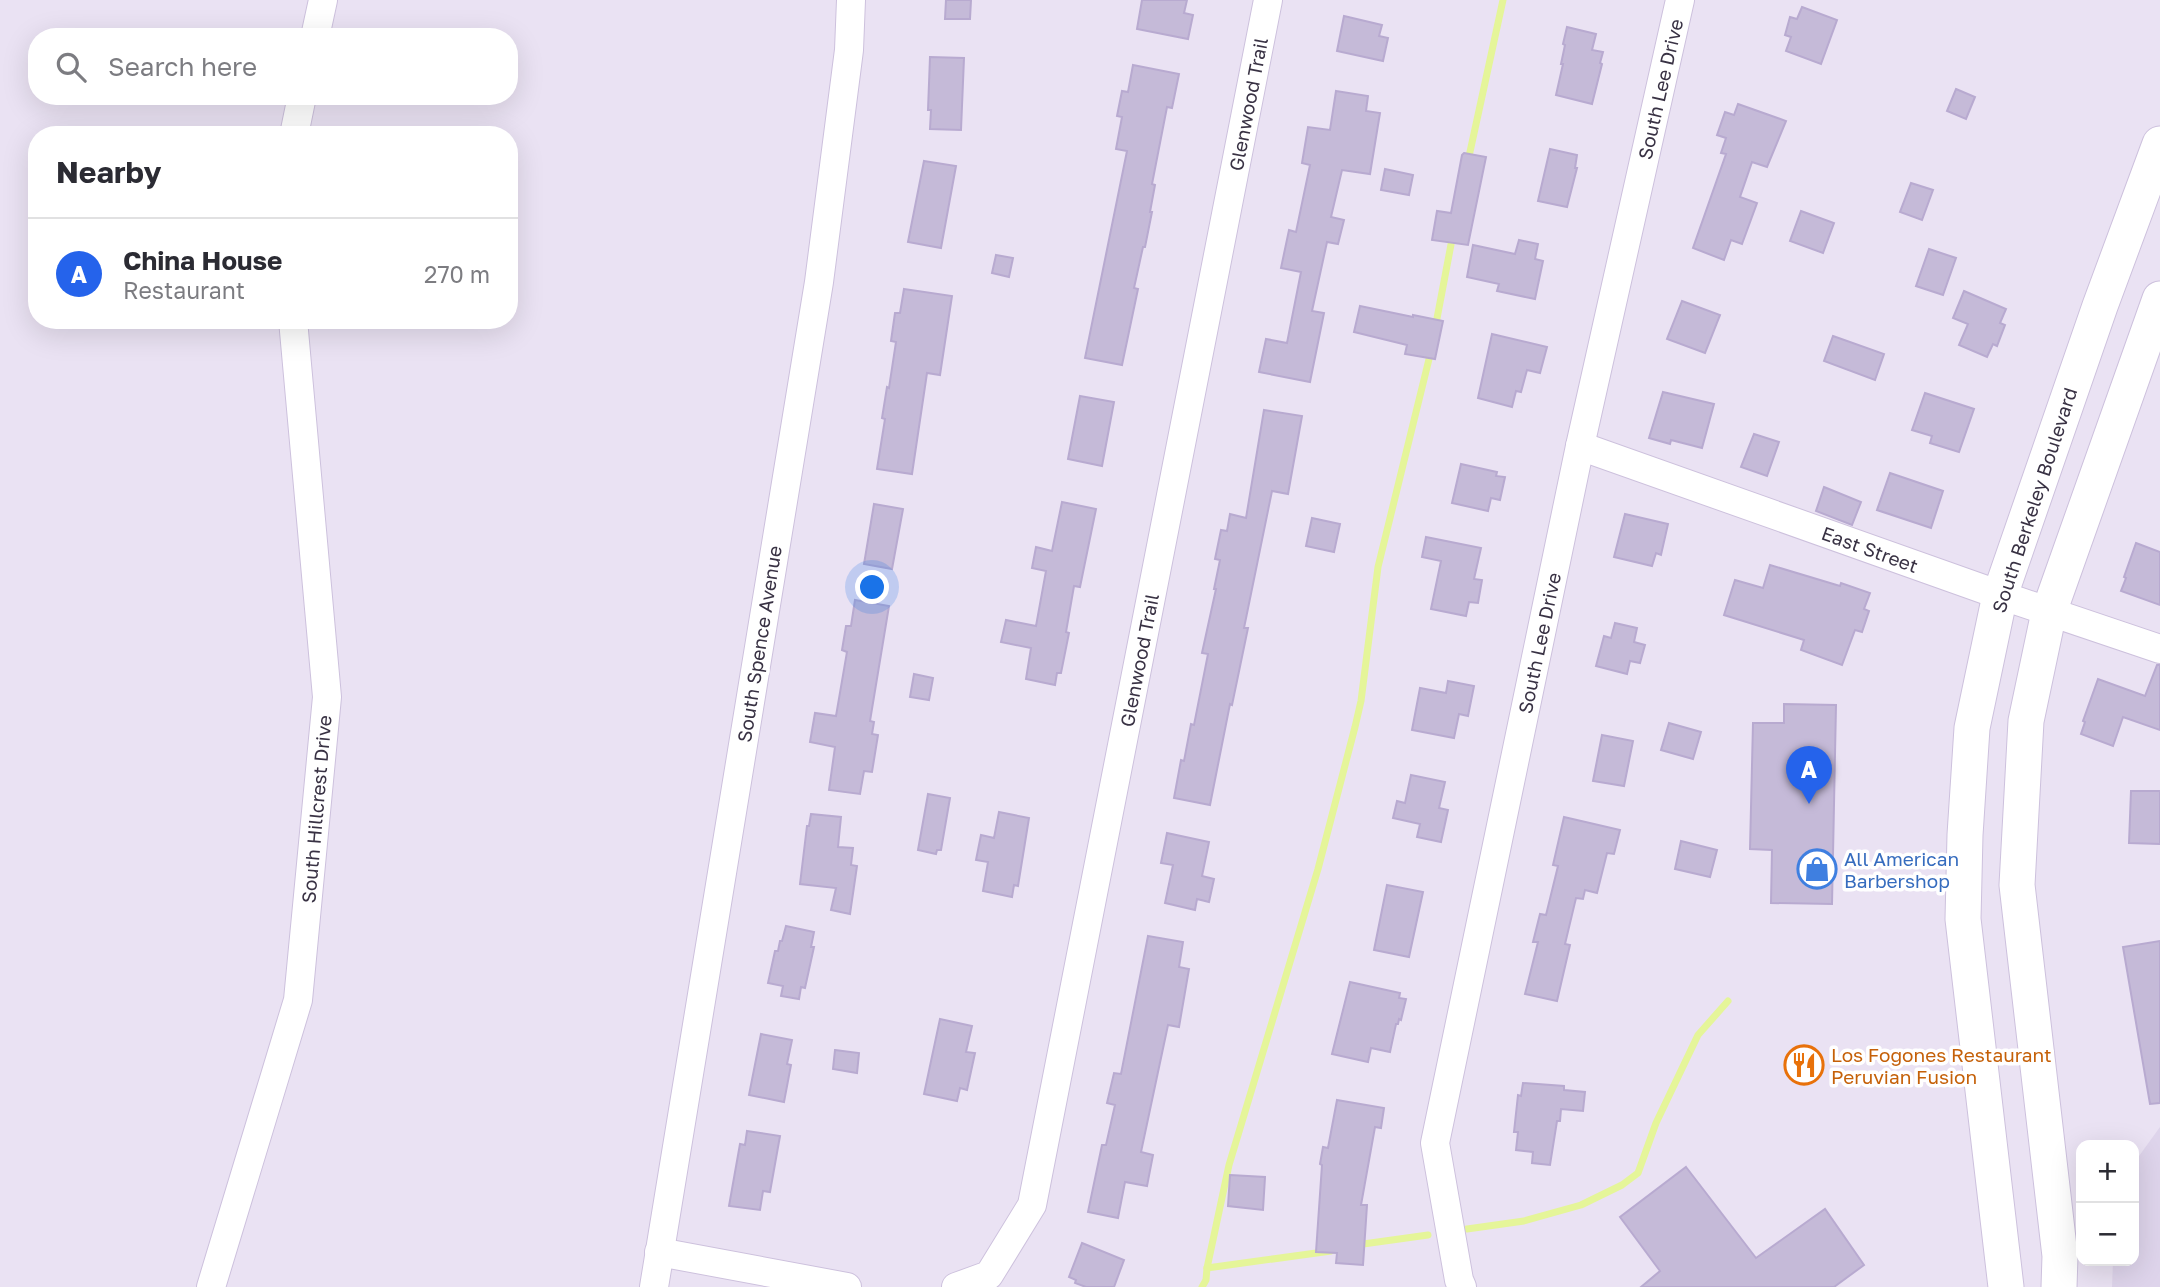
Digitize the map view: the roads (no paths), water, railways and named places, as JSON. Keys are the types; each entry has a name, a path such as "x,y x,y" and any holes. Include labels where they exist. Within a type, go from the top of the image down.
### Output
{"street":[{"path":"317,28 323,0"},
{"name":"South Spence Avenue","path":"654,1287 819,282 849,50 851,0"},
{"name":"Glenwood Trail","path":"956,1287 989,1275 1032,1205 1268,0"},
{"name":"South Lee Drive","path":"1462,1287 1434,1143 1580,446 1680,0"},
{"path":"296,126 300,105"},
{"name":"South Berkeley Boulevard","path":"2008,1287 1963,919 1972,728 2000,595 2100,306 2160,144"},
{"path":"2008,1287 2059,1271 2017,885 2026,721 2049,612 2160,299"},
{"name":"South Hillcrest Drive","path":"211,1287 298,1000 327,697 294,329"},
{"name":"East Street","path":"1580,446 2160,649"},
{"path":"659,1252 848,1287"}],"waterway":[{"path":"1468,161 1503,0"},
{"path":"1435,329 1453,234"},
{"path":"1202,1287 1206,1280 1229,1165 1318,869 1355,727 1361,701 1378,567 1431,351"},
{"path":"1467,1229 1524,1221 1581,1205 1622,1185 1638,1173 1656,1123 1698,1035 1728,1001"},
{"path":"1356,1245 1428,1235"},
{"path":"1207,1268 1331,1251"}],"place":[{"name":"China House","path":"1809,804"},
{"name":"All American Barbershop","path":"1817,869"},
{"name":"Los Fogones Restaurant Peruvian Fusion","path":"1804,1065"}]}
